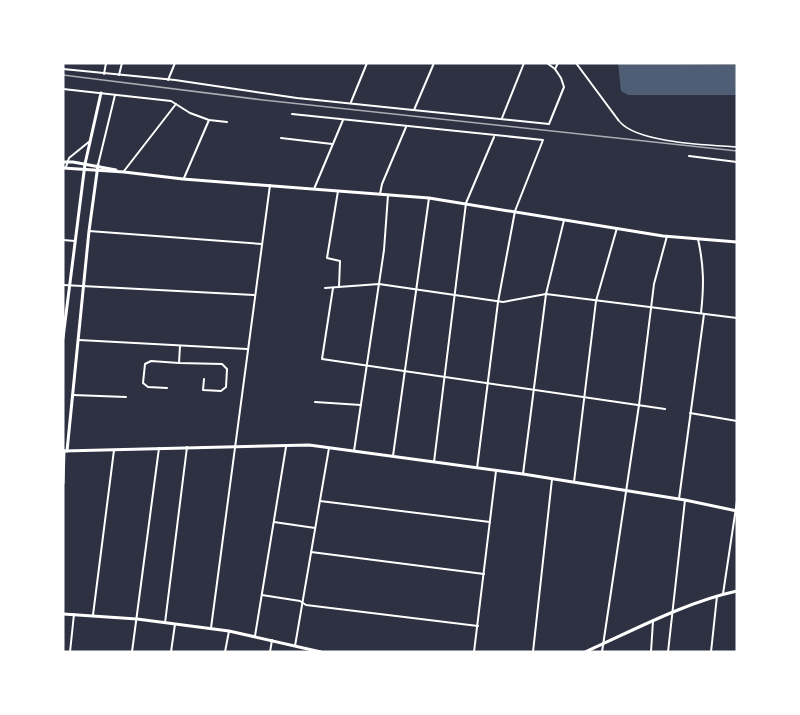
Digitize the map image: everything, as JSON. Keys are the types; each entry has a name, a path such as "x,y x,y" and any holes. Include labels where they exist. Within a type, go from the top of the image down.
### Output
{"street":[{"path":"104,74 106,63"},
{"path":"119,75 122,63"},
{"path":"168,80 175,63"},
{"path":"351,102 367,63"},
{"path":"414,110 434,63"},
{"path":"502,118 524,63"},
{"path":"63,69 245,89 297,98 549,124 564,87 561,78 548,63"},
{"path":"555,69 558,63"},
{"path":"576,63 619,121"},
{"path":"63,89 171,101 190,113 209,120 227,122"},
{"path":"63,338 85,166 100,93"},
{"path":"63,483 89,231 98,168 115,95"},
{"path":"124,172 176,104"},
{"path":"292,114 543,140 515,211 498,302 477,468"},
{"path":"183,179 209,120"},
{"path":"314,189 343,120"},
{"path":"380,194 406,127"},
{"path":"434,462 466,203 494,136"},
{"path":"281,138 333,144"},
{"path":"85,166 65,167 65,162 90,141"},
{"path":"689,156 737,162"},
{"path":"65,162 183,179 429,198 667,236 737,242"},
{"path":"211,628 270,186"},
{"path":"338,191 327,258 340,261 339,287"},
{"path":"354,451 380,284 388,195"},
{"path":"393,456 429,198"},
{"path":"523,474 546,294 564,219"},
{"path":"574,482 596,301 617,228"},
{"path":"89,231 262,244"},
{"path":"602,652 639,405 654,284 667,236"},
{"path":"679,499 702,314 704,281 698,239"},
{"path":"63,240 75,241"},
{"path":"325,288 380,284 498,302 546,294 737,318"},
{"path":"63,285 254,295"},
{"path":"333,288 322,359 665,409"},
{"path":"78,340 247,349"},
{"path":"179,363 180,345"},
{"path":"167,388 148,387 143,383 145,364 151,361 222,364 227,369 226,387 220,391 203,390 204,379"},
{"path":"73,394 126,396"},
{"path":"315,402 361,405"},
{"path":"690,413 737,421"},
{"path":"65,451 287,445 329,447 574,482 685,500 736,511"},
{"path":"255,636 287,445"},
{"path":"165,623 187,447"},
{"path":"295,646 329,447"},
{"path":"132,652 159,448"},
{"path":"93,615 114,450"},
{"path":"474,652 496,471"},
{"path":"532,652 552,479"},
{"path":"668,652 685,500"},
{"path":"320,501 490,522"},
{"path":"723,594 737,501"},
{"path":"274,522 315,528"},
{"path":"312,552 484,574"},
{"path":"585,652 671,613 737,591"},
{"path":"262,596 478,626"},
{"path":"711,652 717,596"},
{"path":"63,614 93,615 211,628 321,652"},
{"path":"70,652 74,614"},
{"path":"651,652 653,621"},
{"path":"171,652 175,624"},
{"path":"225,652 229,631"},
{"path":"270,652 272,640"}],"lane":[{"path":"619,121 628,130 653,138 737,147"}],"water":[{"path":"618,63 737,65 737,95 628,95 621,91"}],"railway":[{"path":"63,75 263,100 737,151"}]}
